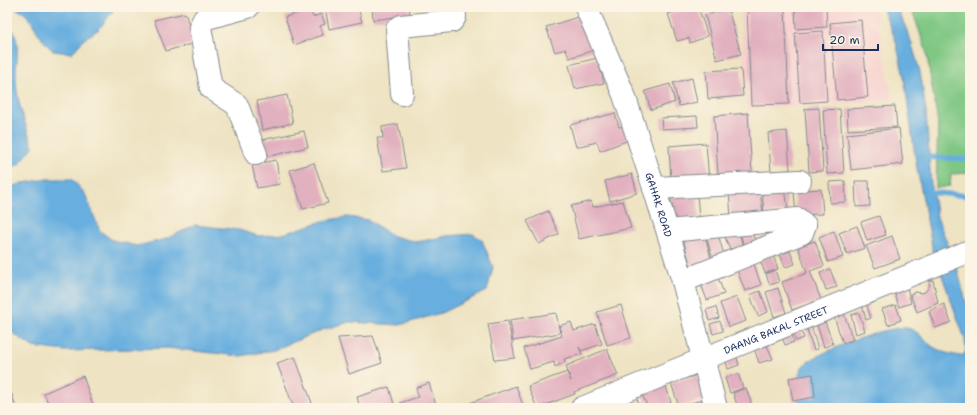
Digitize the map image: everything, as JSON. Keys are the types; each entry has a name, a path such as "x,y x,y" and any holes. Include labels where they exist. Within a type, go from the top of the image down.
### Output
{"street":[{"path":"248,7 204,19 200,27 211,88 237,105 256,154"},
{"path":"402,94 397,29 401,26 452,21 455,17 454,7"},
{"name":"GAHAK ROAD","path":"586,7 624,95 683,281 716,408"},
{"path":"654,188 800,181"},
{"path":"668,231 798,218 805,225 802,233 683,281"},
{"name":"DAANG BAKAL STREET","path":"582,408 963,254"}],"shaded area":[{"path":"740,7 875,7 892,100 747,109"}],"green space":[{"path":"911,7 970,7 970,173 951,174 950,186 936,188 938,123 926,50"}],"water":[{"path":"11,7 116,7 99,29 84,39 72,53 53,51 37,32 26,15 18,9"},
{"path":"882,7 897,7 910,38 920,72 926,112 931,185 937,217 957,268 970,317 970,408 798,408 798,381 800,370 803,366 836,347 869,335 897,328 906,328 914,331 930,345 943,352 962,356 966,351 965,339 933,251 916,163 904,77 896,41"},
{"path":"7,29 14,31 16,38 18,98 33,147 19,164 7,170"},
{"path":"47,179 72,179 85,194 100,231 112,240 137,246 166,239 195,225 239,230 258,236 283,234 323,221 347,217 368,220 393,236 417,242 447,236 473,234 482,240 493,267 487,291 441,313 400,325 349,322 322,330 274,350 240,356 167,348 66,351 33,347 14,334 7,322 7,188"}],"building":[{"path":"325,7 358,7 362,22 329,29"},
{"path":"372,7 409,7 410,15 373,20"},
{"path":"691,7 698,7 708,36 690,43 689,38 677,41 668,14"},
{"path":"747,7 785,7 789,104 751,105"},
{"path":"795,7 826,7 827,27 796,29"},
{"path":"310,9 313,17 321,14 325,24 320,26 323,35 294,45 285,17"},
{"path":"728,9 741,54 717,60 705,15"},
{"path":"185,13 195,43 166,51 154,20"},
{"path":"581,16 594,50 569,58 566,49 555,52 546,27"},
{"path":"861,20 868,97 837,100 830,23"},
{"path":"823,31 827,101 800,103 795,33"},
{"path":"597,58 604,83 575,89 569,65"},
{"path":"741,69 743,96 708,99 706,71"},
{"path":"692,78 697,102 679,106 673,83"},
{"path":"670,84 675,102 651,110 645,91"},
{"path":"287,95 293,123 262,130 257,101"},
{"path":"895,106 897,127 848,130 847,109"},
{"path":"819,108 823,171 809,172 805,109"},
{"path":"840,109 844,173 827,174 823,110"},
{"path":"615,113 619,127 625,126 629,140 600,151 597,142 576,147 570,125"},
{"path":"748,113 752,172 718,174 714,116"},
{"path":"697,116 698,127 662,129 661,118"},
{"path":"398,124 406,168 383,171 377,138 383,138 382,127"},
{"path":"899,128 903,164 851,170 847,134"},
{"path":"304,131 308,147 262,158 257,141"},
{"path":"787,131 790,170 771,171 768,133"},
{"path":"706,143 709,181 671,183 669,146"},
{"path":"276,160 280,184 257,188 252,165"},
{"path":"314,163 328,203 303,209 290,170"},
{"path":"632,174 637,193 610,201 605,181"},
{"path":"845,181 846,202 830,203 829,182"},
{"path":"855,181 869,181 870,206 856,207"},
{"path":"785,186 788,211 764,214 762,188"},
{"path":"760,189 763,215 731,217 729,192"},
{"path":"821,189 823,214 796,215 794,191"},
{"path":"697,195 699,217 675,219 670,196"},
{"path":"591,201 593,207 623,201 631,228 579,239 571,206"},
{"path":"548,211 559,234 539,244 527,221"},
{"path":"879,216 886,235 867,241 861,222"},
{"path":"857,226 865,248 847,254 839,233"},
{"path":"752,231 756,244 744,246 740,233"},
{"path":"834,231 843,257 828,262 819,237"},
{"path":"739,233 743,247 730,249 724,235"},
{"path":"718,234 724,255 713,260 706,236"},
{"path":"705,236 711,259 691,267 683,239"},
{"path":"892,236 900,259 875,268 866,246"},
{"path":"815,241 824,266 810,271 821,300 792,310 782,282 807,273 798,247"},
{"path":"790,251 795,264 785,267 780,254"},
{"path":"773,255 778,269 765,273 760,260"},
{"path":"754,264 761,285 745,291 737,270"},
{"path":"830,269 837,287 826,290 820,273"},
{"path":"775,270 779,282 770,285 766,274"},
{"path":"716,272 724,294 707,300 699,279"},
{"path":"905,280 911,303 899,307 892,286"},
{"path":"933,280 938,303 917,312 910,294 925,292 930,285 928,281"},
{"path":"778,288 786,313 774,317 766,292"},
{"path":"760,291 768,312 758,316 750,295"},
{"path":"737,297 746,321 729,327 720,303"},
{"path":"866,303 871,318 866,320 862,305"},
{"path":"944,304 951,322 935,328 929,311"},
{"path":"621,305 631,338 607,345 597,312"},
{"path":"896,305 901,320 888,325 882,309"},
{"path":"716,307 719,318 709,321 706,310"},
{"path":"556,313 560,333 513,341 510,320"},
{"path":"822,313 833,344 824,347 814,315"},
{"path":"859,313 865,331 856,334 851,315"},
{"path":"844,314 853,340 843,343 834,317"},
{"path":"508,321 515,358 495,360 488,324"},
{"path":"720,321 723,331 713,334 710,324"},
{"path":"571,322 574,331 595,324 602,344 581,351 579,347 582,354 564,359 565,362 555,367 554,362 530,369 524,348 562,336 559,326"},
{"path":"810,322 818,349 814,350 805,324"},
{"path":"798,324 804,338 796,341 790,328"},
{"path":"789,328 794,342 785,345 780,332"},
{"path":"373,336 382,363 349,374 338,338"},
{"path":"765,341 773,359 759,363 753,345"},
{"path":"607,349 618,375 574,392 575,394 537,408 528,386 567,372 571,381 566,366"},
{"path":"735,351 739,365 728,369 724,355"},
{"path":"295,357 312,403 299,408 294,408 277,363"},
{"path":"738,374 743,388 730,393 725,378"},
{"path":"813,374 815,397 793,401 789,378"},
{"path":"697,375 705,399 679,407 671,383"},
{"path":"83,376 94,408 73,408 72,403 59,408 50,408 44,393"},
{"path":"429,383 437,408 403,408 400,403 418,397 416,388"},
{"path":"665,383 672,406 667,408 648,408 641,392"},
{"path":"516,386 524,408 468,408 467,404"},
{"path":"389,387 395,408 360,408 357,397"},
{"path":"746,388 753,408 738,408 733,393"},
{"path":"11,392 16,408 7,408 7,394"},
{"path":"635,395 641,408 612,408 611,406"},
{"path":"706,403 707,408 684,408 684,407"}],"waterway":[{"path":"924,157 970,159"},
{"path":"927,192 970,196"}]}
